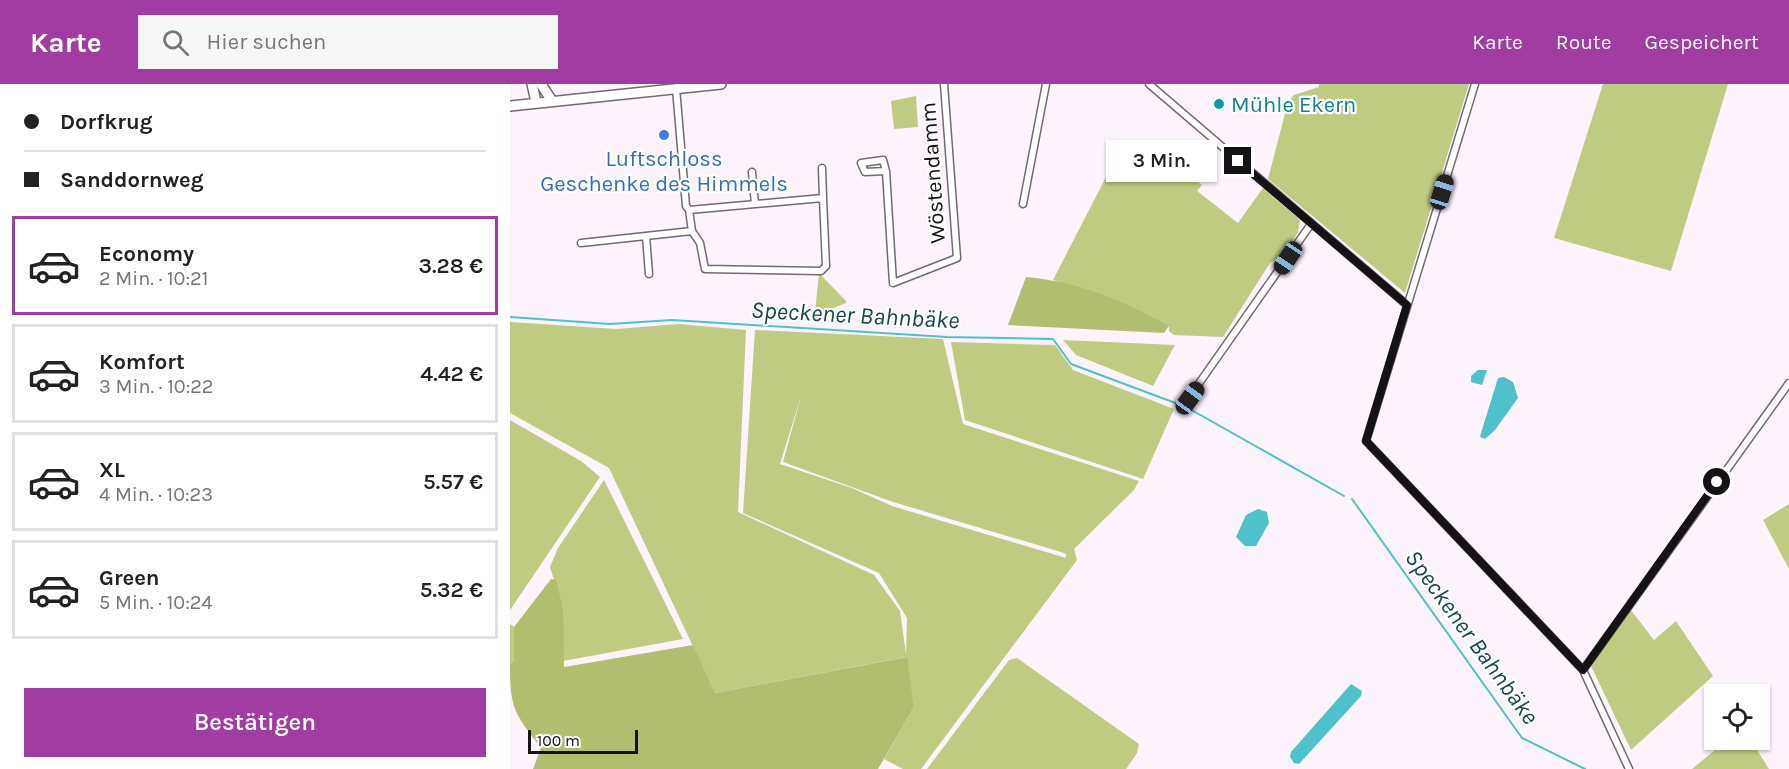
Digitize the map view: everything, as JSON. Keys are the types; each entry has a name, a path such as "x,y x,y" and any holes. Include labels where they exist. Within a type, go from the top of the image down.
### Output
{"main road":[{"path":"532,84 536,102"},
{"path":"541,84 552,101"},
{"path":"510,106 721,84"}],"street":[{"name":"Wöstendamm","path":"886,171 893,283 957,258 944,84"},
{"path":"1023,204 1046,84"},
{"path":"1149,84 1407,305"},
{"path":"1475,84 1366,441 1583,670 1629,769"},
{"path":"676,88 686,206 689,210 692,231 700,243 705,269 821,271 826,266 822,168"},
{"path":"752,172 755,204"},
{"path":"689,210 823,198"},
{"path":"1181,409 1311,224"},
{"path":"581,243 692,231"},
{"path":"646,236 649,274"},
{"path":"1583,670 1789,383"}],"green space":[{"path":"1319,84 1469,84 1405,293 1268,179 1288,102 1294,95 1319,87"},
{"path":"1603,84 1728,84 1671,271 1554,238"},
{"path":"916,96 918,127 894,129 891,101"},
{"path":"1122,146 1142,161 1153,148 1202,185 1197,191 1238,223 1263,188 1300,220 1298,232 1285,254 1270,263 1223,337 1174,335 1169,331 1169,326 1053,280"},
{"path":"819,273 846,303 824,312 815,312"},
{"path":"1026,277 1046,279 1083,288 1117,300 1169,326 1164,333 1008,325"},
{"path":"510,322 617,329 678,324 746,330 738,512 874,575 900,611 906,654 907,618 879,573 743,513 755,330 943,339 963,424 1139,481 1134,490 1074,549 1077,560 921,769 903,769 884,759 914,707 906,657 715,693 609,468 510,413","holes":["801,396 783,462 893,502 1061,552 1066,554 1066,558 892,506 852,488 780,464"]},
{"path":"1063,340 1175,345 1153,386 1076,355"},
{"path":"951,342 1055,345 1073,370 1174,409 1143,479 965,420"},
{"path":"510,420 581,461 600,477 510,610"},
{"path":"604,480 683,639 563,661 563,609 550,567 558,548"},
{"path":"1789,504 1789,569 1763,520"},
{"path":"551,579 556,580 563,609 564,667 693,645 715,693 907,657 914,707 878,769 533,769 541,748 515,710 511,691 510,664 514,660 514,627"},
{"path":"1630,609 1654,640 1676,621 1713,676 1631,750 1591,666"},
{"path":"510,624 514,627 514,660 510,664"},
{"path":"1017,658 1139,744 1137,753 1126,769 927,769 1009,660"},
{"path":"1715,750 1757,750 1769,769 1692,769"}],"water":[{"path":"1478,370 1487,370 1482,385 1471,382 1471,376"},
{"path":"1504,377 1513,382 1518,398 1495,430 1485,439 1480,437 1481,433 1498,378"},
{"path":"1258,509 1267,512 1269,523 1256,546 1245,546 1236,537 1246,515"},
{"path":"1351,684 1362,691 1361,696 1299,764 1294,763 1290,757 1291,752"}],"waterway":[{"name":"Speckener Bahnbäke","path":"510,317 610,324 672,320 947,337 1053,339 1071,364 1178,404"},
{"name":"Speckener Bahnbäke","path":"1188,408 1344,496"},
{"name":"Speckener Bahnbäke","path":"1352,499 1522,738 1585,769"}],"place":[{"name":"Mühle Ekern","path":"1219,104"},
{"name":"Luftschloss Geschenke des Himmels","path":"664,135"}],"route":[{"path":"1238,161 1407,305 1366,441 1583,670 1604,637 1717,482"}]}
